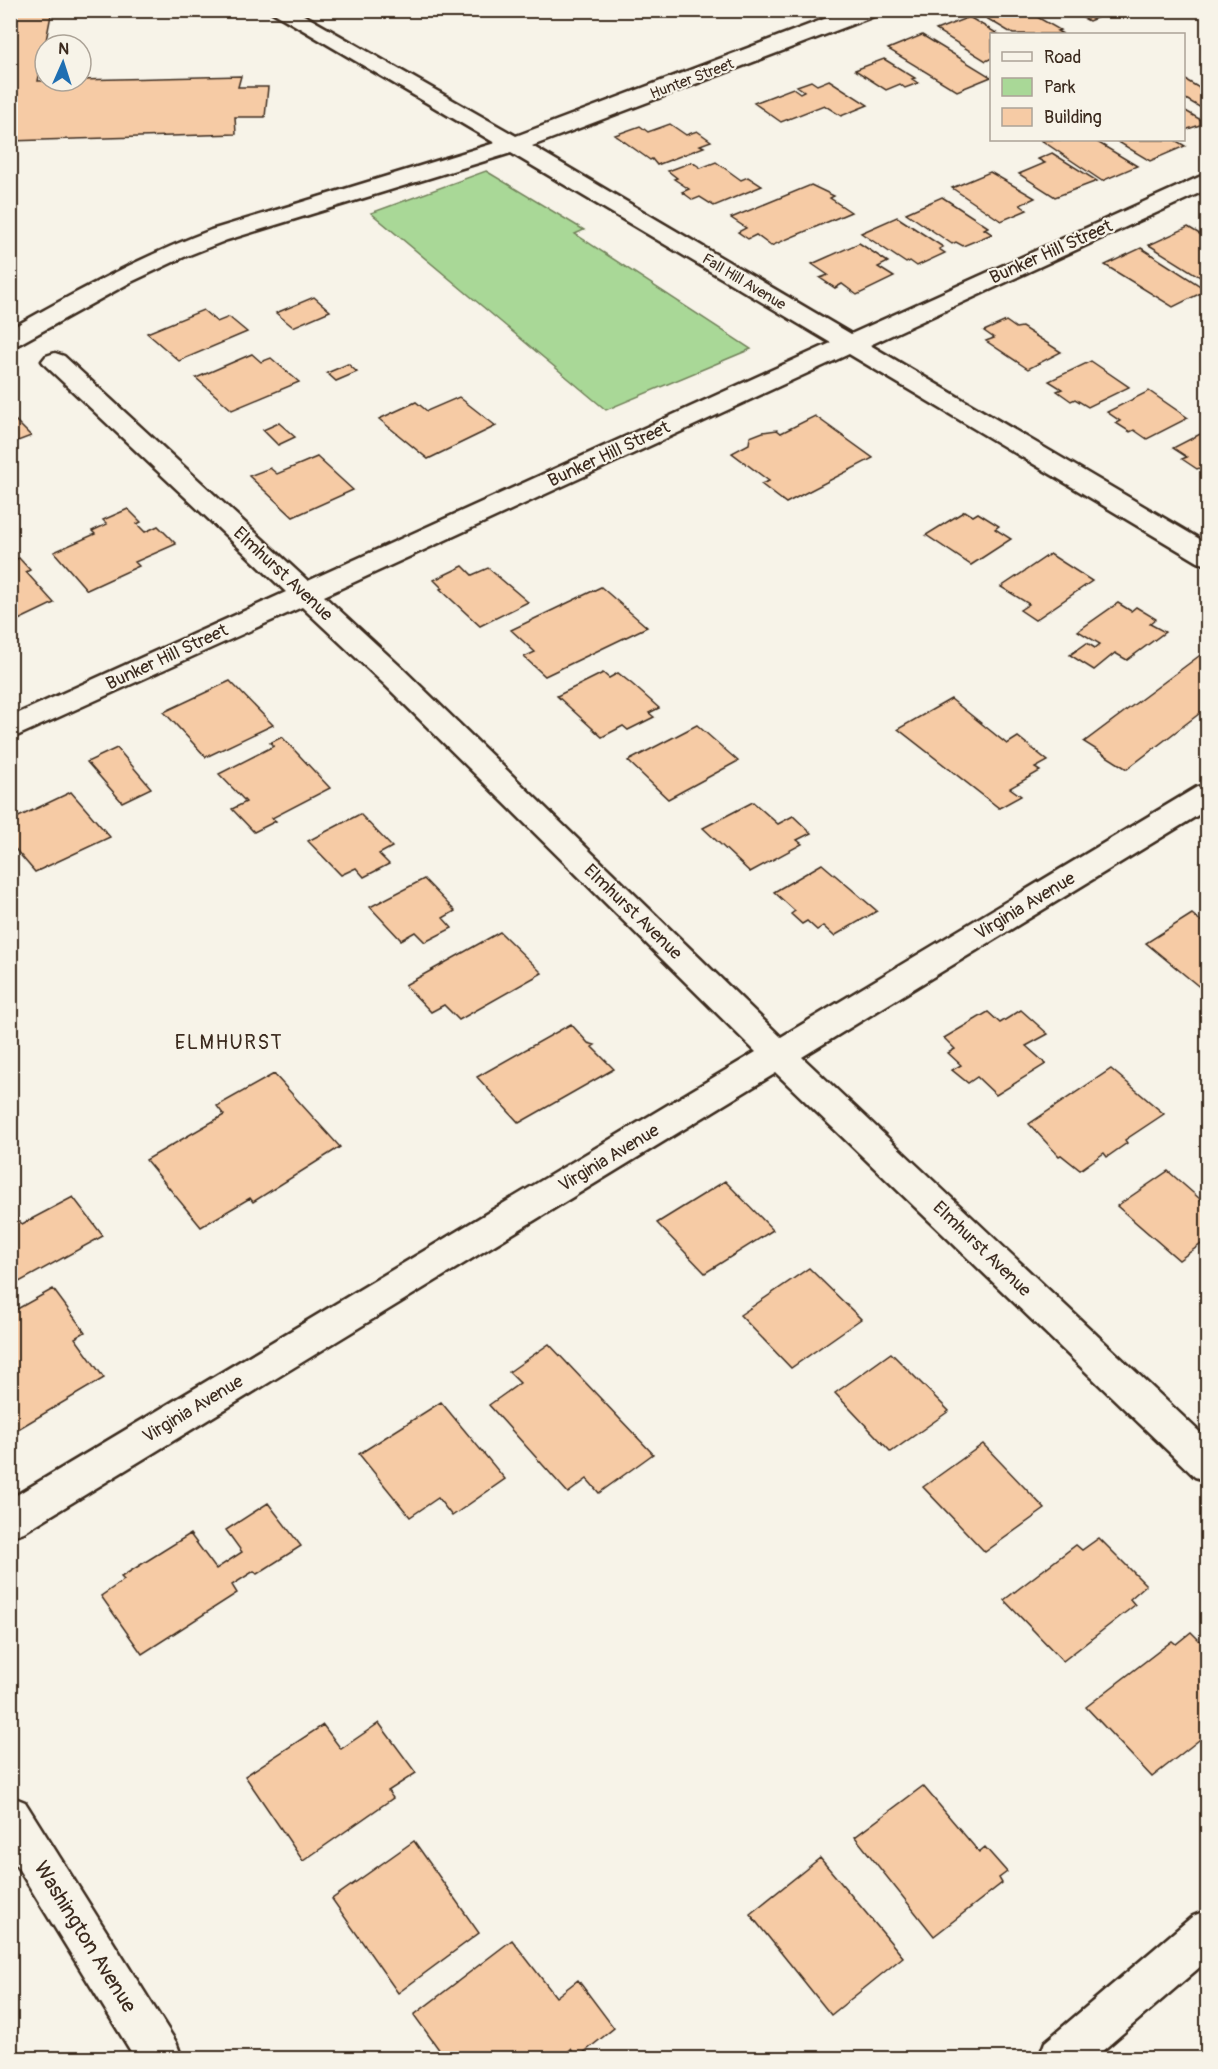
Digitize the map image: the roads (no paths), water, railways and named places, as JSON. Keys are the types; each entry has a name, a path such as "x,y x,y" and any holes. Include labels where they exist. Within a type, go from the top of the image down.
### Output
{"street":[{"name":"Fall Hill Avenue","path":"279,10 514,145 1208,556"},
{"name":"Hunter Street","path":"10,339 174,252 514,145 869,10"},
{"name":"Bunker Hill Street","path":"10,729 1208,180"},
{"name":"Elmhurst Avenue","path":"55,361 393,676 780,1056 1208,1465"},
{"name":"Virginia Avenue","path":"10,1520 1208,795"},
{"name":"Washington Avenue","path":"10,1816 160,2058"},
{"path":"1060,2058 1208,1931"}],"district":[{"name":"ELMHURST","path":"229,1042"}]}
